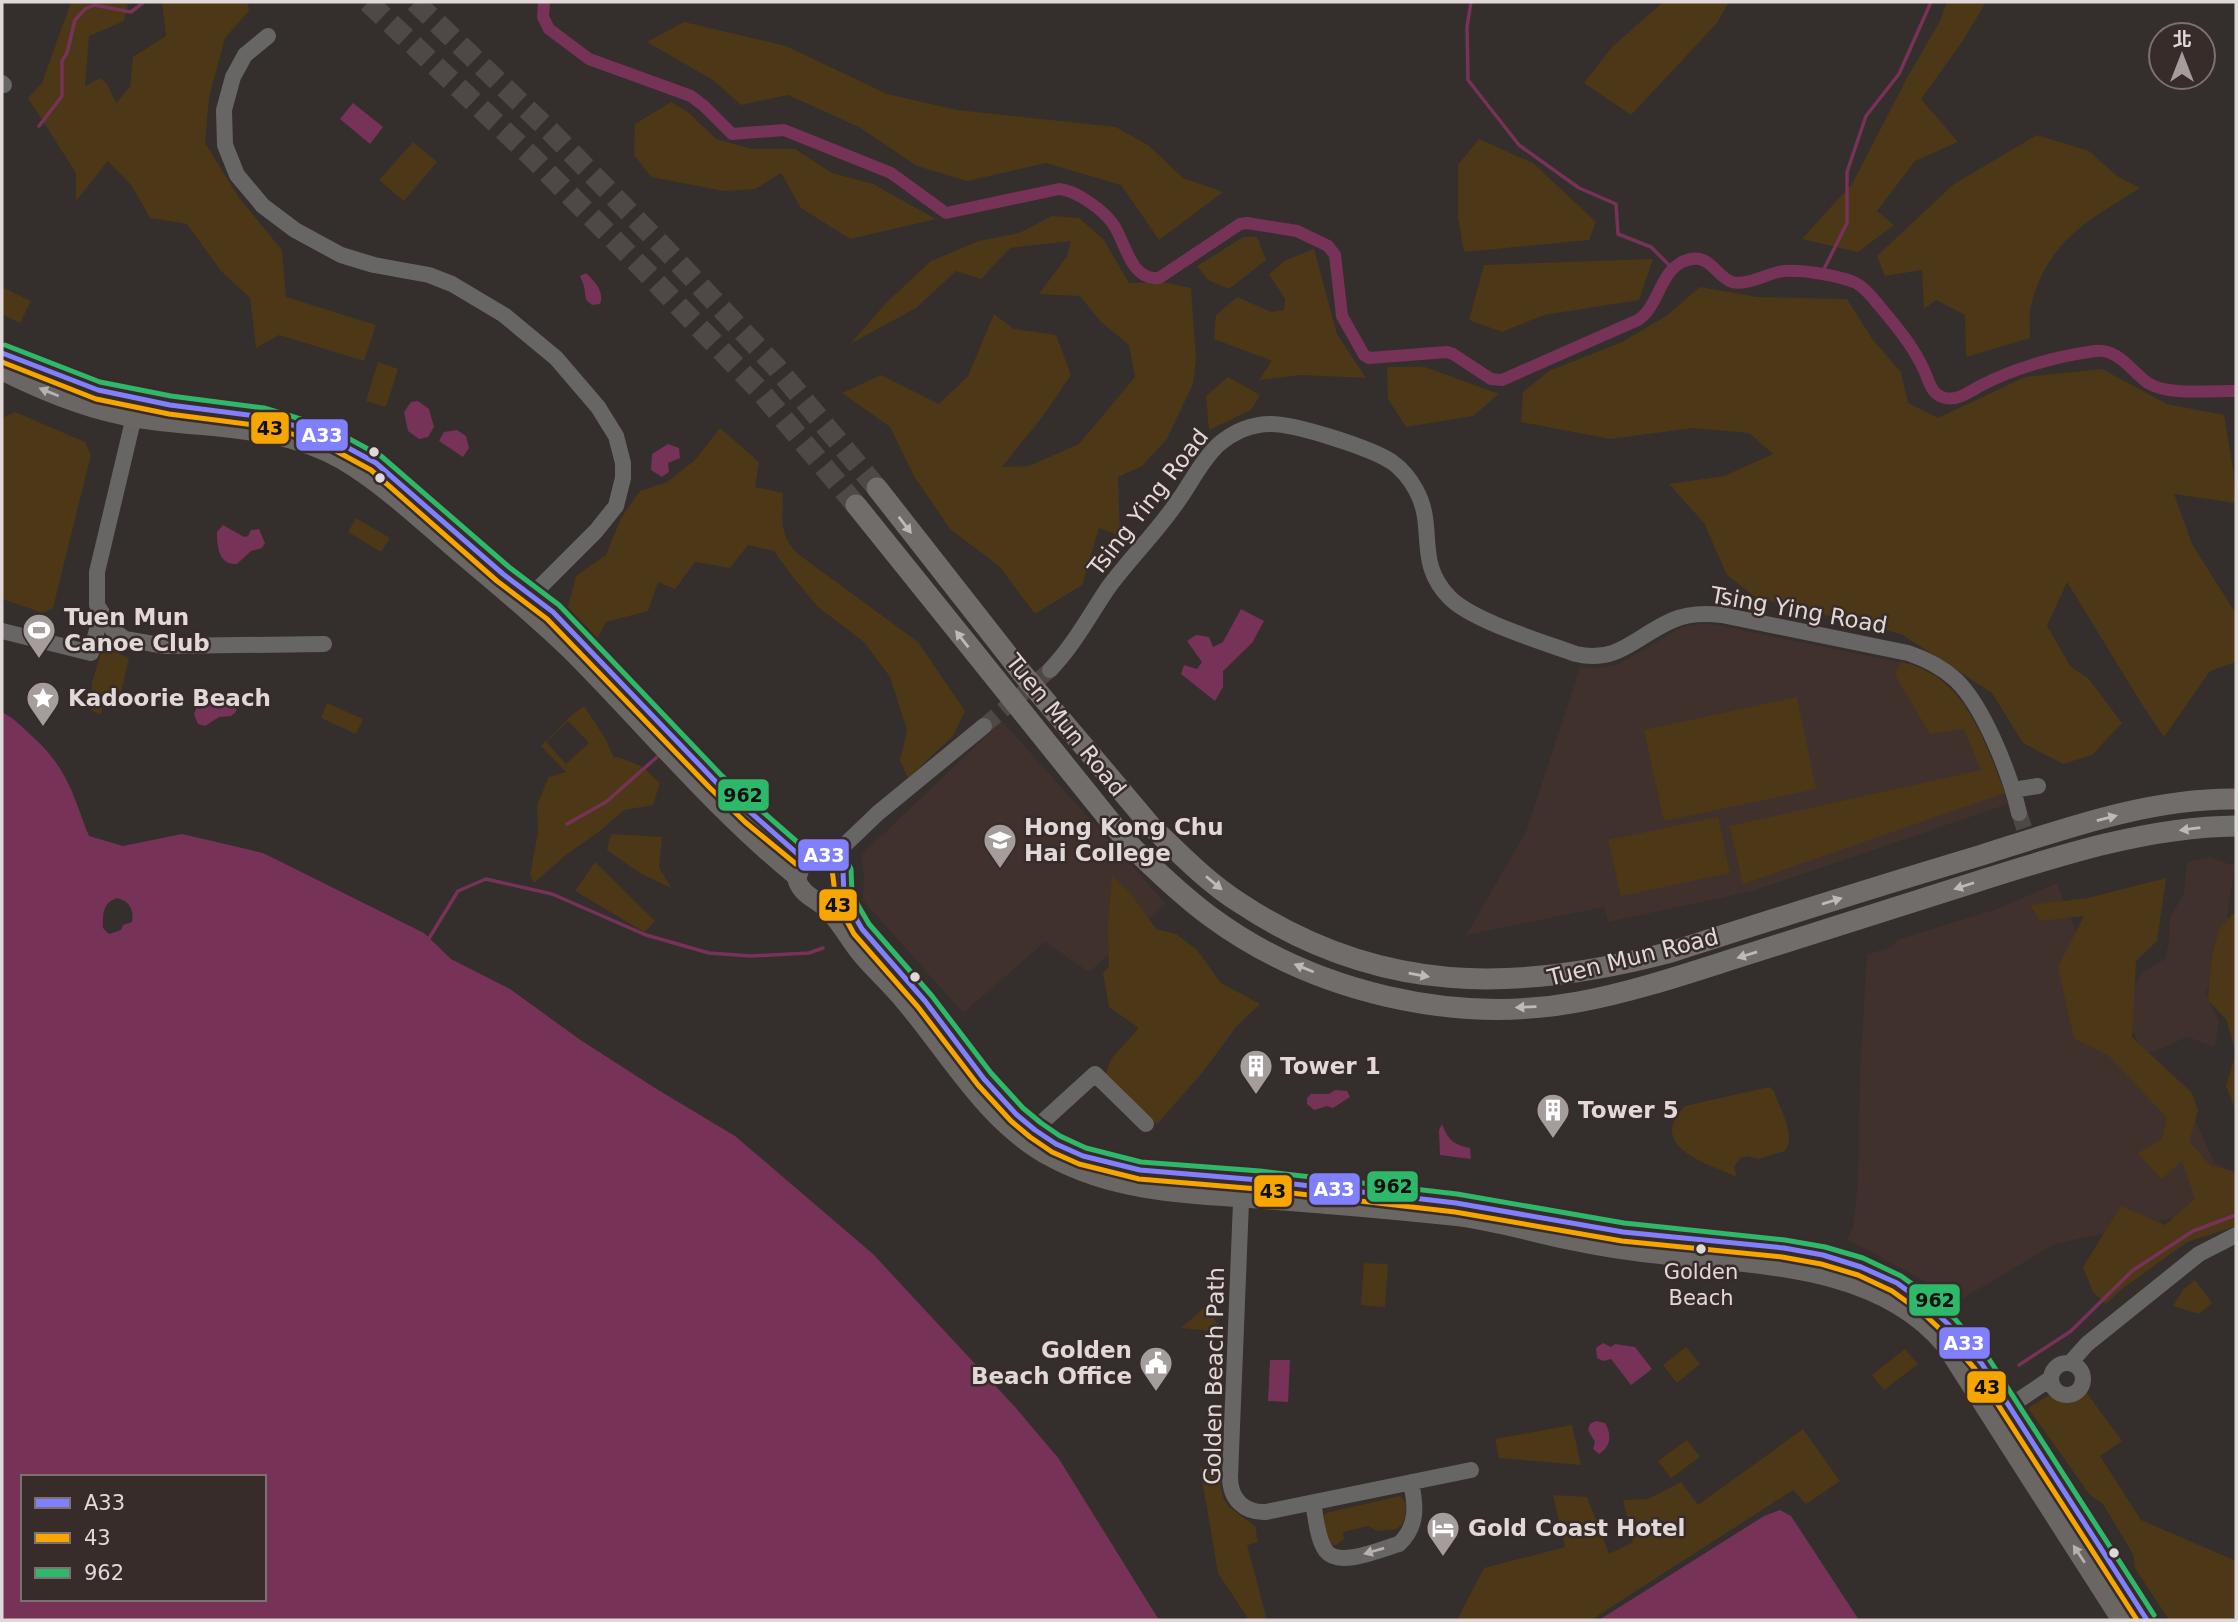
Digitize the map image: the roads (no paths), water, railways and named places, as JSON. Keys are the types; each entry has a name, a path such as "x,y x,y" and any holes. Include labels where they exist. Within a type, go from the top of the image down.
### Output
{"highway":[{"name":"Tuen Mun Road","path":"877,488 1028,681 1151,826 1188,861 1239,902 1292,933 1349,957 1406,973 1441,978 1495,979 1559,975 1615,966 1671,952 2068,828 2153,807 2236,799"},
{"name":"Tuen Mun Road","path":"856,505 1127,842 1167,881 1212,918 1282,959 1329,979 1370,991 1450,1006 1534,1007 1579,1002 1673,978 2061,856 2160,833 2236,826"}],"main road":[{"path":"2,353 80,384 138,398 263,417 328,437 359,452 390,473 503,574 576,657 736,825 797,877 802,891 830,912 868,963 907,1004 994,1113 1029,1134 1125,1167 1241,1187 1455,1216 1615,1249 1777,1266 1811,1273 1883,1297 1912,1313 1945,1345 2122,1620"},
{"path":"2,372 64,398 133,418 259,431 288,438 340,459 385,490 526,601 573,631 716,782 794,853 807,858"},
{"path":"797,877 801,864 807,858 818,854 832,857 842,867 842,888 850,911 863,931 925,1001 978,1073 1012,1109 1029,1134 1051,1158 1068,1166 1131,1186 1187,1195 1241,1187 1317,1188 1495,1208 1623,1232 1779,1246 1829,1256 1884,1278 1927,1304 1960,1336 2010,1406 2147,1620"},
{"path":"816,899 831,897 842,888"}],"street":[{"path":"268,36 245,55 233,77 224,110 225,145 237,175 263,206 295,230 341,256 443,281 504,315 556,358 597,407 616,436 620,445 623,478 616,506 596,531 526,601"},
{"path":"138,398 97,572 97,605 111,629 125,639 165,646 324,644"},
{"name":"Tsing Ying Road","path":"1050,670 1071,646 1116,578 1167,517 1214,449 1241,430 1280,424 1370,452 1399,468 1412,483 1422,502 1428,558 1433,574 1446,593 1468,611 1584,656 1617,652 1672,620 1704,614 1722,615 1917,656 1939,667 1964,688 1995,744 2019,813"},
{"path":"2,631 91,653 101,614"},
{"path":"832,857 885,807 984,726"},
{"path":"2013,790 2038,786"},
{"path":"1029,1134 1107,1062"},
{"path":"1095,1074 1146,1124"},
{"name":"Golden Beach Path","path":"1241,1187 1230,1485 1236,1500 1242,1506 1258,1512 1471,1470"},
{"path":"2010,1406 2050,1379 2056,1366 2070,1363 2080,1350 2190,1261 2236,1235"},
{"path":"2050,1379 2054,1390 2064,1395 2079,1390 2082,1374 2080,1369 2070,1363"},
{"path":"1313,1503 1321,1542 1326,1552 1336,1559 1347,1559 1399,1544 1404,1539 1415,1517 1411,1482"}],"waterway":[{"path":"39,126 62,96 62,61 67,53 75,20 85,9 94,5 131,12 144,2"},
{"path":"544,2 543,17 549,29 589,59 691,96 732,134 784,130 891,173 946,213 1059,189 1073,193 1096,207 1109,219 1135,267 1149,277 1159,278 1240,224 1297,231 1328,246 1335,255 1342,316 1364,355 1369,358 1447,352 1491,379 1502,380 1638,320 1650,307 1674,267 1691,259 1699,259 1706,261 1726,279 1737,283 1778,272 1795,271 1825,274 1857,283 1870,294 1913,350 1934,391 1949,399 2036,364 2095,351 2111,353 2148,383 2167,390 2236,391"},
{"path":"1471,2 1467,27 1468,80 1519,145 1579,188 1616,204 1618,234 1651,247 1673,269"},
{"path":"1821,275 1847,223 1847,172 1866,116 1899,74 1931,2"},
{"path":"567,824 606,802 657,757"},
{"path":"428,940 458,891 486,879 552,894 646,935 709,953 751,956 809,953 823,948"},
{"path":"2019,1365 2071,1331 2132,1271 2193,1231 2236,1215"}],"tunnel":[{"path":"368,2 532,157 647,273 761,392 856,505"},
{"path":"415,2 550,131 670,254 777,368 877,488"},
{"path":"984,726 1050,670"},
{"path":"2019,813 2031,848"}],"place":[{"name":"Tuen Mun Canoe Club","path":"39,660"},
{"name":"Kadoorie Beach","path":"43,728"},
{"name":"Hong Kong Chu Hai College","path":"1000,870"},
{"name":"Tower 1","path":"1256,1096"},
{"name":"Tower 5","path":"1553,1140"},
{"name":"Golden Beach","path":"1701,1249"},
{"name":"Golden Beach Office","path":"1156,1393"},
{"name":"Gold Coast Hotel","path":"1443,1558"}]}
